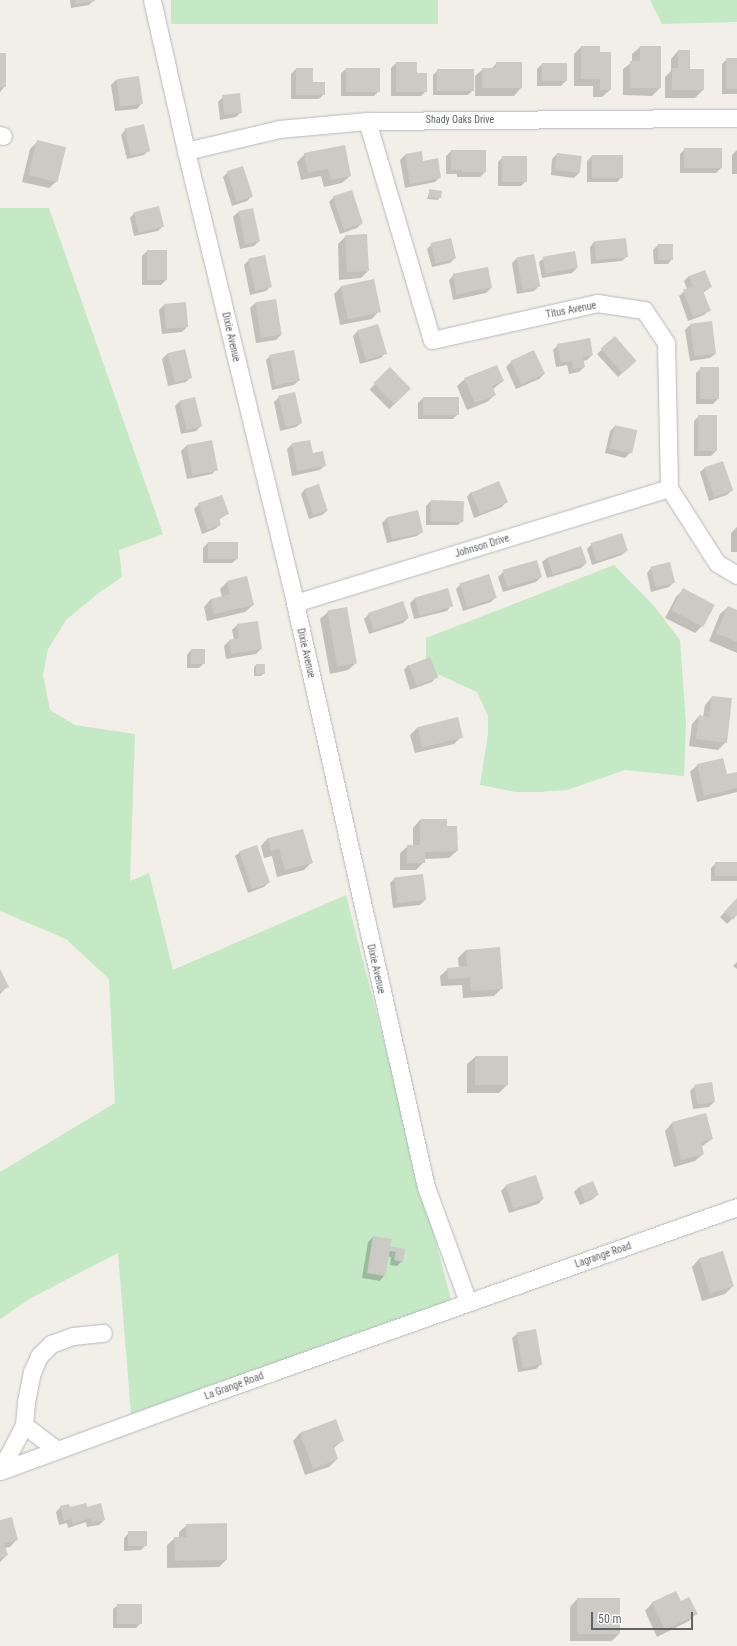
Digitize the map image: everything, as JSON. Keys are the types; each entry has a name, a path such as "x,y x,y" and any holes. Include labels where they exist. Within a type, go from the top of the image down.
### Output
{"street":[{"name":"Dixie Avenue","path":"152,0 186,152 295,603 426,1187 468,1302"},
{"name":"Shady Oaks Drive","path":"186,152 279,129 367,121 737,118"},
{"name":"Titus Avenue","path":"367,121 432,340 597,303 644,310 666,343 670,488"},
{"path":"670,488 717,563 737,575"},
{"name":"Johnson Drive","path":"295,603 670,488"},
{"name":"Lagrange Road","path":"468,1302 737,1207"},
{"name":"La Grange Road","path":"0,1471 468,1302"},
{"path":"0,1471 24,1425 26,1402 32,1372 39,1356 51,1344 73,1336 103,1333"},
{"path":"24,1425 57,1450"}],"green space":[{"path":"171,0 438,0 438,24 171,24"},
{"path":"650,0 737,0 737,22 662,24"},
{"path":"0,208 49,208 163,534 119,550 122,577 96,595 66,620 48,649 43,675 50,710 75,725 135,734 130,881 149,873 173,970 346,895 451,1300 131,1414 118,1253 31,1298 0,1319 0,1172 115,1103 109,979 66,939 0,911"},
{"path":"614,565 654,606 680,640 686,724 684,776 625,770 567,790 539,792 516,792 480,785 488,734 488,716 477,692 442,676 426,672 426,638"}],"building":[{"path":"75,0 95,0 95,1 76,4"},
{"path":"581,46 600,46 600,52 611,52 611,90 600,90 600,79 581,79"},
{"path":"640,46 661,46 661,88 630,88 630,61 640,61"},
{"path":"678,50 690,50 690,69 704,69 704,90 672,90 672,68 678,68"},
{"path":"0,53 6,53 6,87 0,87"},
{"path":"726,58 737,58 737,89 726,89"},
{"path":"396,62 417,62 417,73 427,73 427,92 396,92"},
{"path":"496,62 522,62 522,88 482,88 482,68 496,68"},
{"path":"542,63 567,63 567,81 542,81"},
{"path":"296,68 313,68 313,82 325,82 325,95 296,95"},
{"path":"346,68 380,68 380,92 346,92"},
{"path":"437,69 474,69 474,91 437,91"},
{"path":"139,76 143,104 120,107 116,79"},
{"path":"240,93 242,113 224,115 222,95"},
{"path":"144,124 150,151 131,156 125,128"},
{"path":"37,140 66,147 57,182 28,175"},
{"path":"345,145 351,176 331,180 328,169 308,173 304,153"},
{"path":"684,148 722,148 722,168 684,168"},
{"path":"451,150 486,150 486,172 462,172 462,170 451,170"},
{"path":"422,151 423,161 438,158 441,178 410,184 405,154"},
{"path":"557,153 582,156 580,173 555,170"},
{"path":"592,155 623,155 623,178 592,178"},
{"path":"502,156 527,156 527,182 502,182"},
{"path":"243,166 253,196 237,202 227,171"},
{"path":"429,189 442,191 441,198 429,197"},
{"path":"352,190 363,223 344,229 333,196"},
{"path":"159,206 164,226 139,233 134,212"},
{"path":"253,208 260,241 245,244 238,211"},
{"path":"367,234 369,271 347,272 345,235"},
{"path":"451,238 456,258 436,263 431,243"},
{"path":"626,238 628,257 596,260 594,241"},
{"path":"658,244 673,244 673,260 658,260"},
{"path":"147,250 167,250 167,280 147,280"},
{"path":"575,251 578,268 545,273 543,257"},
{"path":"534,254 540,286 523,290 516,257"},
{"path":"265,255 272,287 255,291 248,259"},
{"path":"488,267 492,288 457,294 453,274"},
{"path":"705,270 712,287 703,291 711,311 693,317 683,290 693,286 689,276"},
{"path":"374,279 381,312 348,319 341,286"},
{"path":"276,299 282,335 261,338 255,302"},
{"path":"186,302 188,327 166,329 164,304"},
{"path":"712,321 716,354 694,356 690,324"},
{"path":"378,324 387,354 366,360 357,330"},
{"path":"615,336 637,361 622,373 601,348"},
{"path":"590,338 593,355 583,357 585,367 573,369 572,361 561,363 557,344"},
{"path":"185,349 192,378 175,382 168,353"},
{"path":"294,350 300,380 275,385 269,355"},
{"path":"534,350 545,374 521,385 510,361"},
{"path":"497,365 504,381 492,386 496,395 475,403 464,378"},
{"path":"390,367 411,389 394,405 373,383"},
{"path":"700,367 719,367 719,399 700,399"},
{"path":"295,392 302,423 286,427 278,396"},
{"path":"195,397 202,426 187,430 179,401"},
{"path":"423,397 459,397 459,415 423,415"},
{"path":"698,415 717,415 717,451 698,451"},
{"path":"615,425 637,430 632,454 610,448"},
{"path":"212,440 218,470 192,475 186,445"},
{"path":"310,440 313,453 323,451 326,466 297,471 292,443"},
{"path":"723,461 733,490 714,497 704,468"},
{"path":"499,481 508,502 480,514 471,493"},
{"path":"319,484 328,511 313,515 305,489"},
{"path":"222,495 229,514 219,518 221,525 207,530 198,503"},
{"path":"431,500 464,501 463,522 430,521"},
{"path":"418,510 423,532 392,540 387,517"},
{"path":"622,533 628,551 596,561 591,543"},
{"path":"208,542 238,542 238,559 208,559"},
{"path":"581,546 587,563 553,575 547,558"},
{"path":"537,560 542,577 507,587 502,570"},
{"path":"670,562 675,582 656,587 651,567"},
{"path":"489,574 497,598 467,607 460,584"},
{"path":"247,576 254,605 214,614 211,599 230,594 227,581"},
{"path":"448,588 453,606 420,616 414,598"},
{"path":"683,588 715,605 703,627 671,610"},
{"path":"403,601 409,618 374,630 368,613"},
{"path":"728,606 737,610 737,642 716,633"},
{"path":"347,607 357,663 337,667 327,610"},
{"path":"258,621 262,649 231,654 229,640 239,638 237,624"},
{"path":"191,649 205,649 205,664 191,664"},
{"path":"430,657 438,677 417,686 409,666"},
{"path":"256,664 265,664 265,674 256,674"},
{"path":"712,696 732,698 727,743 696,739 699,715 709,717"},
{"path":"458,717 463,737 422,748 417,727"},
{"path":"723,758 727,774 737,772 737,788 704,796 697,764"},
{"path":"420,819 447,819 447,826 457,826 458,851 425,852 425,863 407,863 407,845 420,845"},
{"path":"303,829 313,863 285,870 279,849 271,851 268,838"},
{"path":"257,845 270,883 252,889 239,851"},
{"path":"715,862 737,862 737,876 715,876"},
{"path":"423,874 426,900 397,903 394,878"},
{"path":"737,898 737,915 733,920 724,912"},
{"path":"500,947 503,989 471,991 470,978 448,979 447,968 467,966 466,950"},
{"path":"0,969 9,987 0,991"},
{"path":"475,1056 508,1056 508,1085 475,1085"},
{"path":"712,1082 715,1102 697,1105 694,1085"},
{"path":"706,1113 713,1139 701,1142 704,1154 681,1160 672,1122"},
{"path":"536,1175 544,1199 513,1209 506,1185"},
{"path":"593,1181 599,1195 585,1201 579,1187"},
{"path":"373,1236 392,1239 390,1246 405,1249 403,1262 394,1260 396,1252 390,1251 385,1276 367,1273"},
{"path":"723,1251 734,1286 710,1294 699,1258"},
{"path":"536,1329 542,1364 523,1368 516,1332"},
{"path":"336,1419 344,1441 333,1445 338,1459 313,1469 300,1433"},
{"path":"86,1503 87,1507 101,1503 105,1520 92,1523 91,1518 73,1524 71,1519 64,1521 60,1506 69,1504 70,1507"},
{"path":"12,1517 18,1540 4,1544 8,1555 0,1558 0,1520"},
{"path":"227,1523 227,1560 175,1561 174,1537 186,1537 186,1524"},
{"path":"128,1531 147,1531 147,1546 128,1546"},
{"path":"676,1591 681,1601 689,1597 698,1614 665,1630 652,1602"},
{"path":"577,1598 620,1598 620,1634 577,1634"},
{"path":"117,1604 142,1604 142,1624 117,1624"}]}
